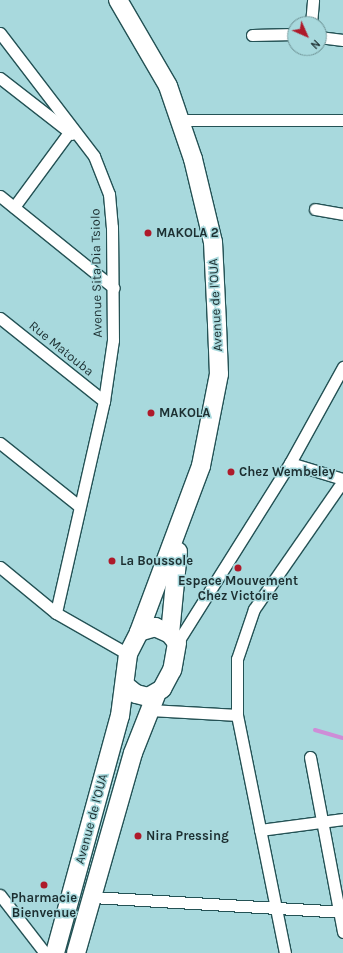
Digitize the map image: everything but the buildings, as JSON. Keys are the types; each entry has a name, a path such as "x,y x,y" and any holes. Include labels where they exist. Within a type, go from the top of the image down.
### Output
{"main road":[{"name":"Avenue de l'OUA","path":"55,953 115,739 125,685 128,654 139,632 180,529 203,459 219,374 213,242 182,120 156,62 118,0"},
{"name":"Avenue de l'OUA","path":"76,953 133,753 153,703 172,670 180,529"},
{"path":"139,632 155,627 174,638"},
{"path":"125,685 153,703"}],"street":[{"path":"312,16 313,0"},
{"name":"Avenue Sita Dia Tsiolo","path":"0,33 94,156 109,194 114,288 113,340 104,401 56,613"},
{"path":"252,35 287,34"},
{"path":"327,38 343,40"},
{"path":"0,78 70,132 94,156"},
{"path":"182,120 343,120"},
{"path":"14,207 70,132"},
{"path":"0,196 114,288"},
{"path":"315,209 343,214"},
{"name":"Rue Matouba","path":"0,318 104,401"},
{"path":"174,638 290,463 343,367"},
{"path":"0,443 79,506"},
{"path":"285,953 237,715 237,659 246,624 343,480 290,463"},
{"path":"0,567 56,613 128,654"},
{"path":"153,703 237,715"},
{"path":"310,757 341,912 343,932"},
{"path":"260,830 323,820 343,819"},
{"path":"0,895 45,953"},
{"path":"92,897 341,912"}],"waterway":[{"path":"315,730 343,738"}],"place":[{"name":"MAKOLA 2","path":"148,233"},
{"name":"MAKOLA","path":"151,413"},
{"name":"Chez Wembeley","path":"231,472"},
{"name":"La Boussole","path":"112,561"},
{"name":"Espace Mouvement Chez Victoire","path":"238,568"},
{"name":"Nira Pressing","path":"138,836"},
{"name":"Pharmacie Bienvenue","path":"44,885"}]}
